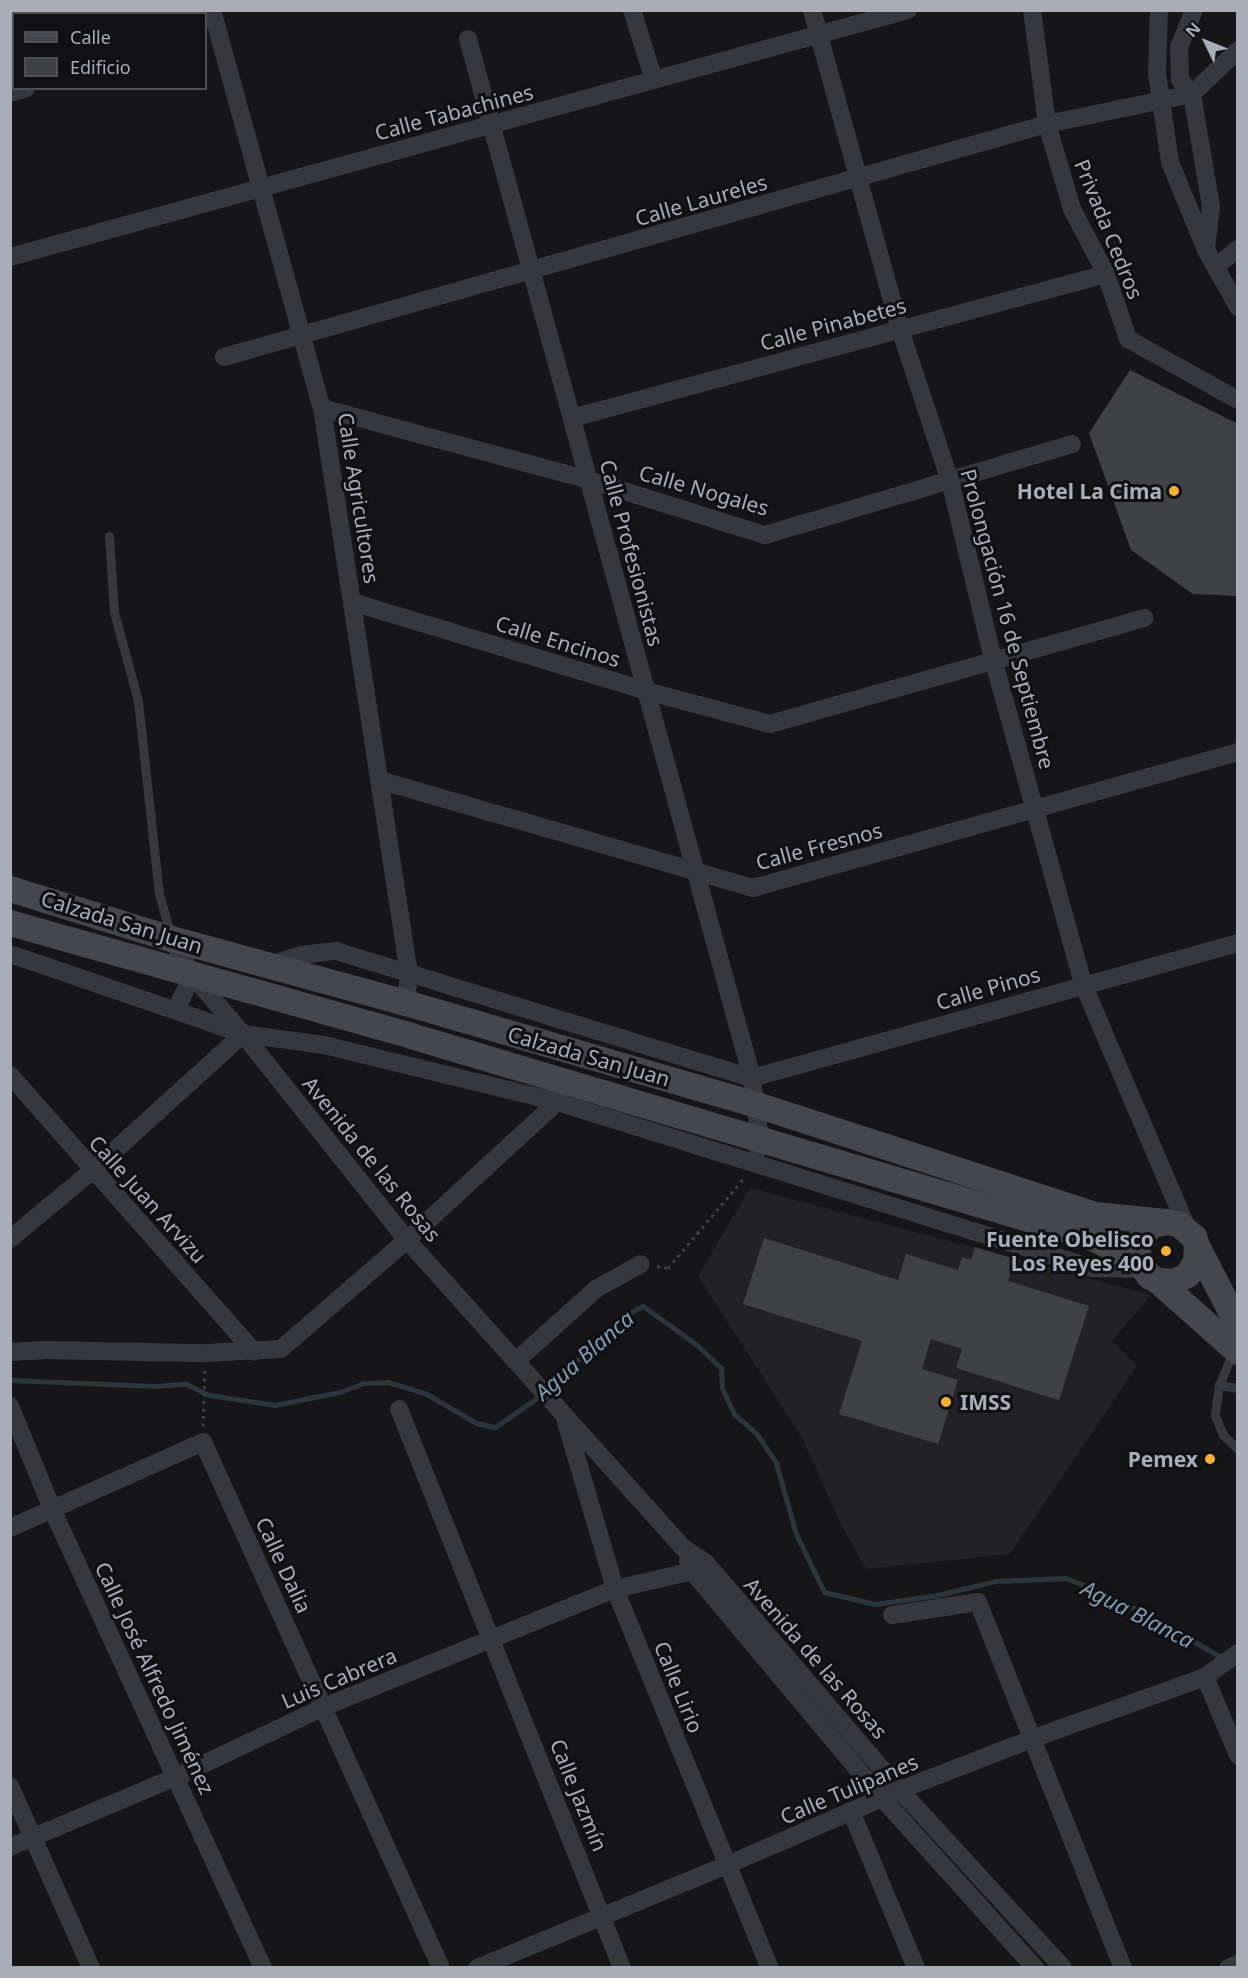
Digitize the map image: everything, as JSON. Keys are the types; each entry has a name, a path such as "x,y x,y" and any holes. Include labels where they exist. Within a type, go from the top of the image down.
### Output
{"main road":[{"name":"Calzada San Juan","path":"16,890 172,939 406,1003 754,1104 1094,1226 1236,1350"},
{"name":"Calzada San Juan","path":"10,923 411,1036 560,1092 758,1152 1094,1226 1184,1232"},
{"path":"1184,1232 1196,1262 1188,1275 1174,1282 1146,1270 1138,1246 1143,1234 1153,1225 1184,1232 1238,1325"}],"street":[{"name":"Calle Agricultores","path":"212,10 212,35 260,188 322,408 409,974 406,1003"},
{"path":"632,10 654,80"},
{"name":"Prolongación 16 de Septiembre","path":"812,10 900,329 950,481 993,659 1083,984 1184,1232"},
{"name":"Calle Tabachines","path":"10,257 908,10"},
{"name":"Privada Cedros","path":"1032,10 1047,124 1072,209 1106,274 1128,339 1238,400"},
{"path":"1159,10 1157,73 1170,162 1223,285 1238,307"},
{"path":"1194,10 1179,47 1180,80 1192,94 1211,206 1211,258"},
{"name":"Calle Profesionistas","path":"468,39 752,1078 758,1152"},
{"path":"1192,94 1238,50"},
{"name":"Calle Laureles","path":"224,357 532,272 1047,124 1100,111 1160,103 1192,94"},
{"path":"1211,258 1238,249"},
{"name":"Calle Pinabetes","path":"572,418 1106,274"},
{"name":"Calle Nogales","path":"322,408 589,480 765,535 1072,444"},
{"name":"Calle Encinos","path":"352,602 646,691 770,724 1144,618"},
{"name":"Calle Fresnos","path":"379,780 753,888 1238,752"},
{"path":"10,918 16,890"},
{"name":"Avenida de las Rosas","path":"172,939 192,975 243,1034 407,1240 565,1416"},
{"name":"Calle Pinos","path":"752,1078 1083,984 1238,943"},
{"path":"269,965 302,955 336,951 752,1078"},
{"path":"10,954 243,1034 324,1046 560,1092"},
{"path":"176,1010 192,975"},
{"path":"10,1239 92,1171 243,1034"},
{"name":"Calle Juan Arvizu","path":"10,1076 254,1352"},
{"path":"10,1352 43,1350 206,1353 281,1349 407,1240 560,1092"},
{"path":"758,1152 1092,1268 1146,1270"},
{"path":"520,1366 596,1288 641,1264"},
{"name":"Calle José Alfredo Jiménez","path":"10,1406 52,1509 263,1968"},
{"name":"Calle Jazmín","path":"399,1409 493,1639 622,1968"},
{"path":"565,1416 700,1567"},
{"name":"Calle Lirio","path":"565,1416 615,1588 770,1968"},
{"name":"Calle Dalia","path":"52,1509 203,1442 441,1968"},
{"path":"10,1528 52,1509"},
{"name":"Avenida de las Rosas","path":"700,1567 1064,1968"},
{"name":"Avenida de las Rosas","path":"700,1567 882,1798 1035,1968"},
{"name":"Luis Cabrera","path":"10,1847 176,1776 324,1707 615,1588 700,1567"},
{"path":"892,1615 978,1602 1034,1738 1123,1968"},
{"name":"Calle Tulipanes","path":"477,1968 727,1865 900,1790 1208,1674 1238,1653"},
{"path":"1208,1674 1238,1755"},
{"path":"10,1786 91,1968"},
{"path":"851,1811 916,1968"},
{"path":"1228,1968 1238,1964"}],"lane":[{"path":"109,536 114,612 138,701 159,894 172,939"},
{"path":"1236,1350 1219,1385 1215,1415 1223,1436 1238,1449"},
{"path":"1219,1385 1238,1388"}],"path":[{"path":"641,1264 669,1268 758,1152"},
{"path":"202,1406 206,1364"}],"shaded area":[{"name":"IMSS","path":"750,1188 1151,1295 1112,1341 1137,1366 1010,1554 866,1569 842,1526 802,1438 698,1276"}],"building":[{"name":"Hotel La Cima","path":"1130,370 1238,424 1238,596 1193,594 1131,550 1089,433"},
{"path":"764,1238 898,1280 906,1254 958,1270 962,1257 971,1260 975,1247 1015,1259 1008,1281 1089,1306 1059,1400 956,1368 962,1349 931,1339 922,1369 958,1380 938,1444 839,1414 862,1341 743,1304"}],"waterway":[{"name":"Agua Blanca","path":"10,1380 154,1386 186,1384 209,1395 275,1405 340,1392 363,1383 388,1382 425,1393 476,1423 495,1427 540,1396 623,1316 643,1306 697,1345 721,1368 722,1388 734,1414 756,1433 776,1463 796,1534 824,1592 875,1604 938,1595 996,1581 1066,1578 1112,1596 1223,1658"}],"place":[{"name":"Hotel La Cima","path":"1174,491"},
{"name":"Fuente Obelisco Los Reyes 400","path":"1166,1251"},
{"name":"IMSS","path":"946,1402"},
{"name":"Pemex","path":"1210,1459"}]}
